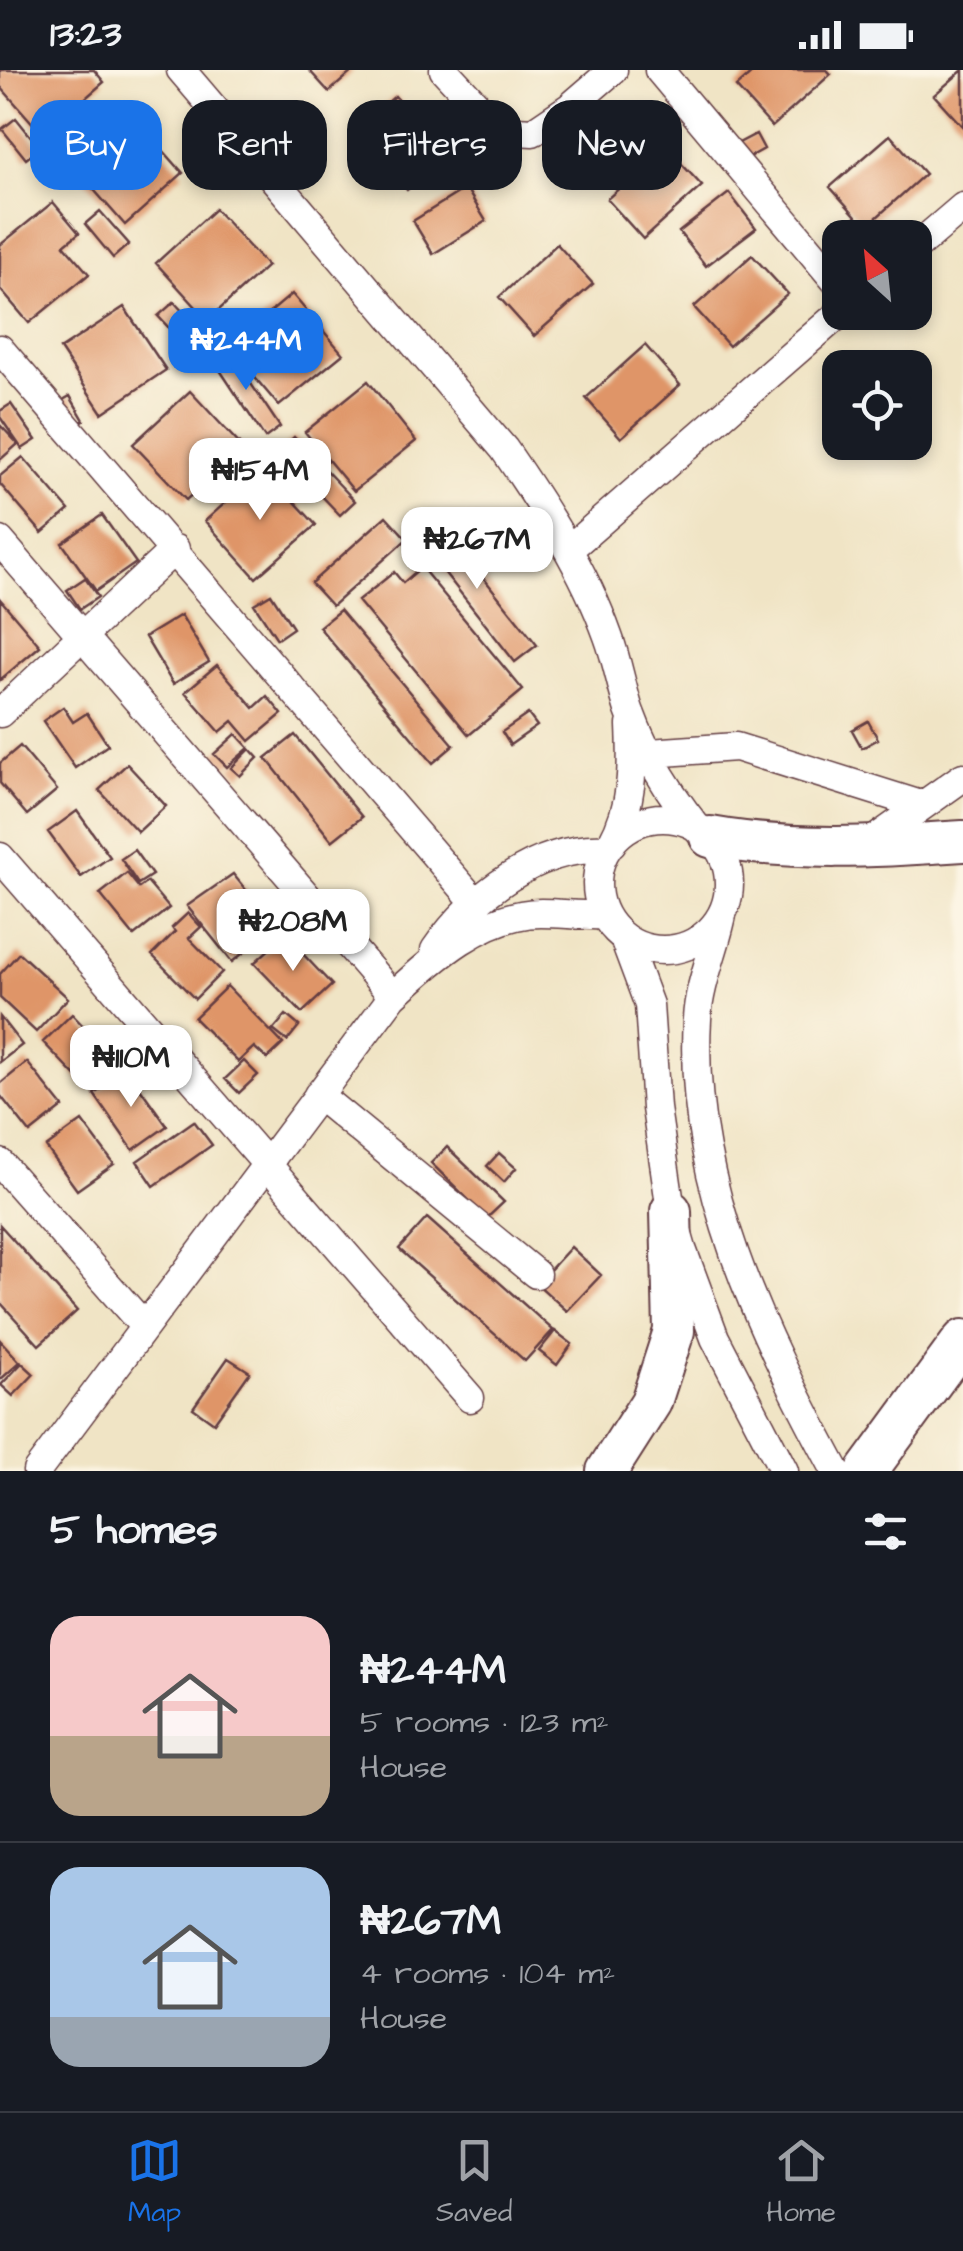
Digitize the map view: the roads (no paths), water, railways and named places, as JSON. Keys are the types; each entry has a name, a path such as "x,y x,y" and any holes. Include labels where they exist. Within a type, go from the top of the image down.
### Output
{"highway":[{"path":"704,833 806,848 963,841"},
{"path":"607,1471 651,1402 674,1331 672,1211"},
{"path":"866,1471 963,1340"}],"street":[{"path":"181,70 504,449 568,550 608,634 630,713 649,753 678,803 724,856 729,894 697,1016 697,1072 716,1194 756,1315 836,1471"},
{"path":"444,70 500,130 533,132 570,108 613,70"},
{"path":"658,70 822,265"},
{"path":"932,233 963,206"},
{"path":"568,550 822,329"},
{"path":"0,349 476,903"},
{"path":"0,541 394,996"},
{"path":"0,713 175,549"},
{"path":"630,713 631,791 624,820 598,870 597,894 604,915 624,938 649,1006 656,1108 672,1211 715,1338 784,1471"},
{"path":"649,753 736,747 921,805"},
{"path":"862,848 963,777"},
{"path":"423,968 452,924 476,903 560,852 609,846 622,832 646,820 669,818 704,833"},
{"path":"0,857 470,1398"},
{"path":"37,1471 394,996 455,944 511,916 604,915"},
{"path":"624,938 644,948 667,950 690,945 708,933 722,915"},
{"path":"318,1095 536,1274"},
{"path":"0,1163 144,1326"}]}
